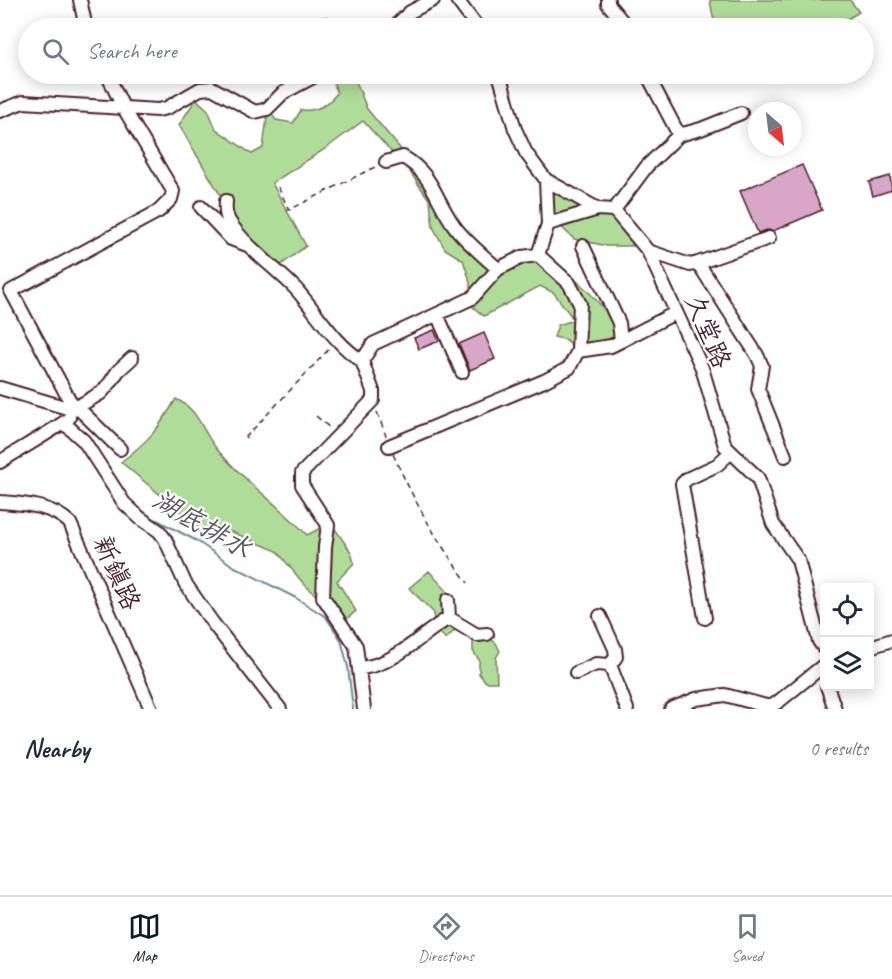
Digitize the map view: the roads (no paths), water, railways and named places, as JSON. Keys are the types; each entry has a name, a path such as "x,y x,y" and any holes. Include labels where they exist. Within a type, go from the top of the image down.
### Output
{"street":[{"path":"80,0 84,18"},
{"path":"404,18 433,0"},
{"path":"458,0 471,18"},
{"path":"608,0 608,4 620,18"},
{"path":"112,84 173,191 171,199 159,211 10,291 70,401 120,449"},
{"path":"0,111 23,102 158,110 200,89 212,88 255,112 267,109 283,93 300,84"},
{"path":"502,84 515,129 526,153 546,180 598,209"},
{"path":"652,84 679,135"},
{"path":"548,224 598,209 614,210 647,166 679,135 741,113"},
{"path":"386,162 403,157 417,165 455,227 498,269"},
{"path":"538,255 548,224 546,180"},
{"path":"225,201 225,214 232,227 298,291 336,341 362,361 373,391 373,400 302,473 302,485 328,525 323,597 356,646 364,709"},
{"path":"201,207 231,239 248,245"},
{"name":"久堂路","path":"614,210 648,251 702,368 725,446 758,478 773,524 798,560 820,642"},
{"path":"648,251 690,265 769,238"},
{"path":"583,246 619,323 621,341"},
{"path":"362,361 366,351 373,344 472,298 498,269 522,257 538,255"},
{"path":"389,446 544,381 569,368 578,351 580,304 569,284 538,255"},
{"path":"698,263 762,366 758,389 785,456"},
{"path":"578,351 611,346 675,313"},
{"path":"437,314 462,372"},
{"path":"0,462 51,430 66,424 75,408 101,393 118,371 132,358"},
{"path":"0,388 75,408"},
{"path":"66,424 84,441 123,503 159,531 185,583 212,622 280,709"},
{"path":"705,618 682,484 687,478 717,465 731,452"},
{"name":"新鎮路","path":"0,502 29,504 53,510 70,524 151,709"},
{"path":"448,600 449,618"},
{"path":"600,616 615,649 616,657 610,665"},
{"path":"359,668 369,668 394,658 449,618"},
{"path":"449,618 477,635 487,634"},
{"path":"874,646 892,640"},
{"path":"576,673 596,664 610,665"},
{"path":"610,665 627,709"},
{"path":"670,709 696,699 724,695 770,708 820,674"},
{"path":"828,691 835,709"}],"waterway":[{"name":"湖底排水","path":"72,420 88,438"},
{"name":"湖底排水","path":"93,445 107,465"},
{"name":"湖底排水","path":"136,506 151,517 197,541 233,566 296,598 326,617 341,640 348,667 353,709"}]}
